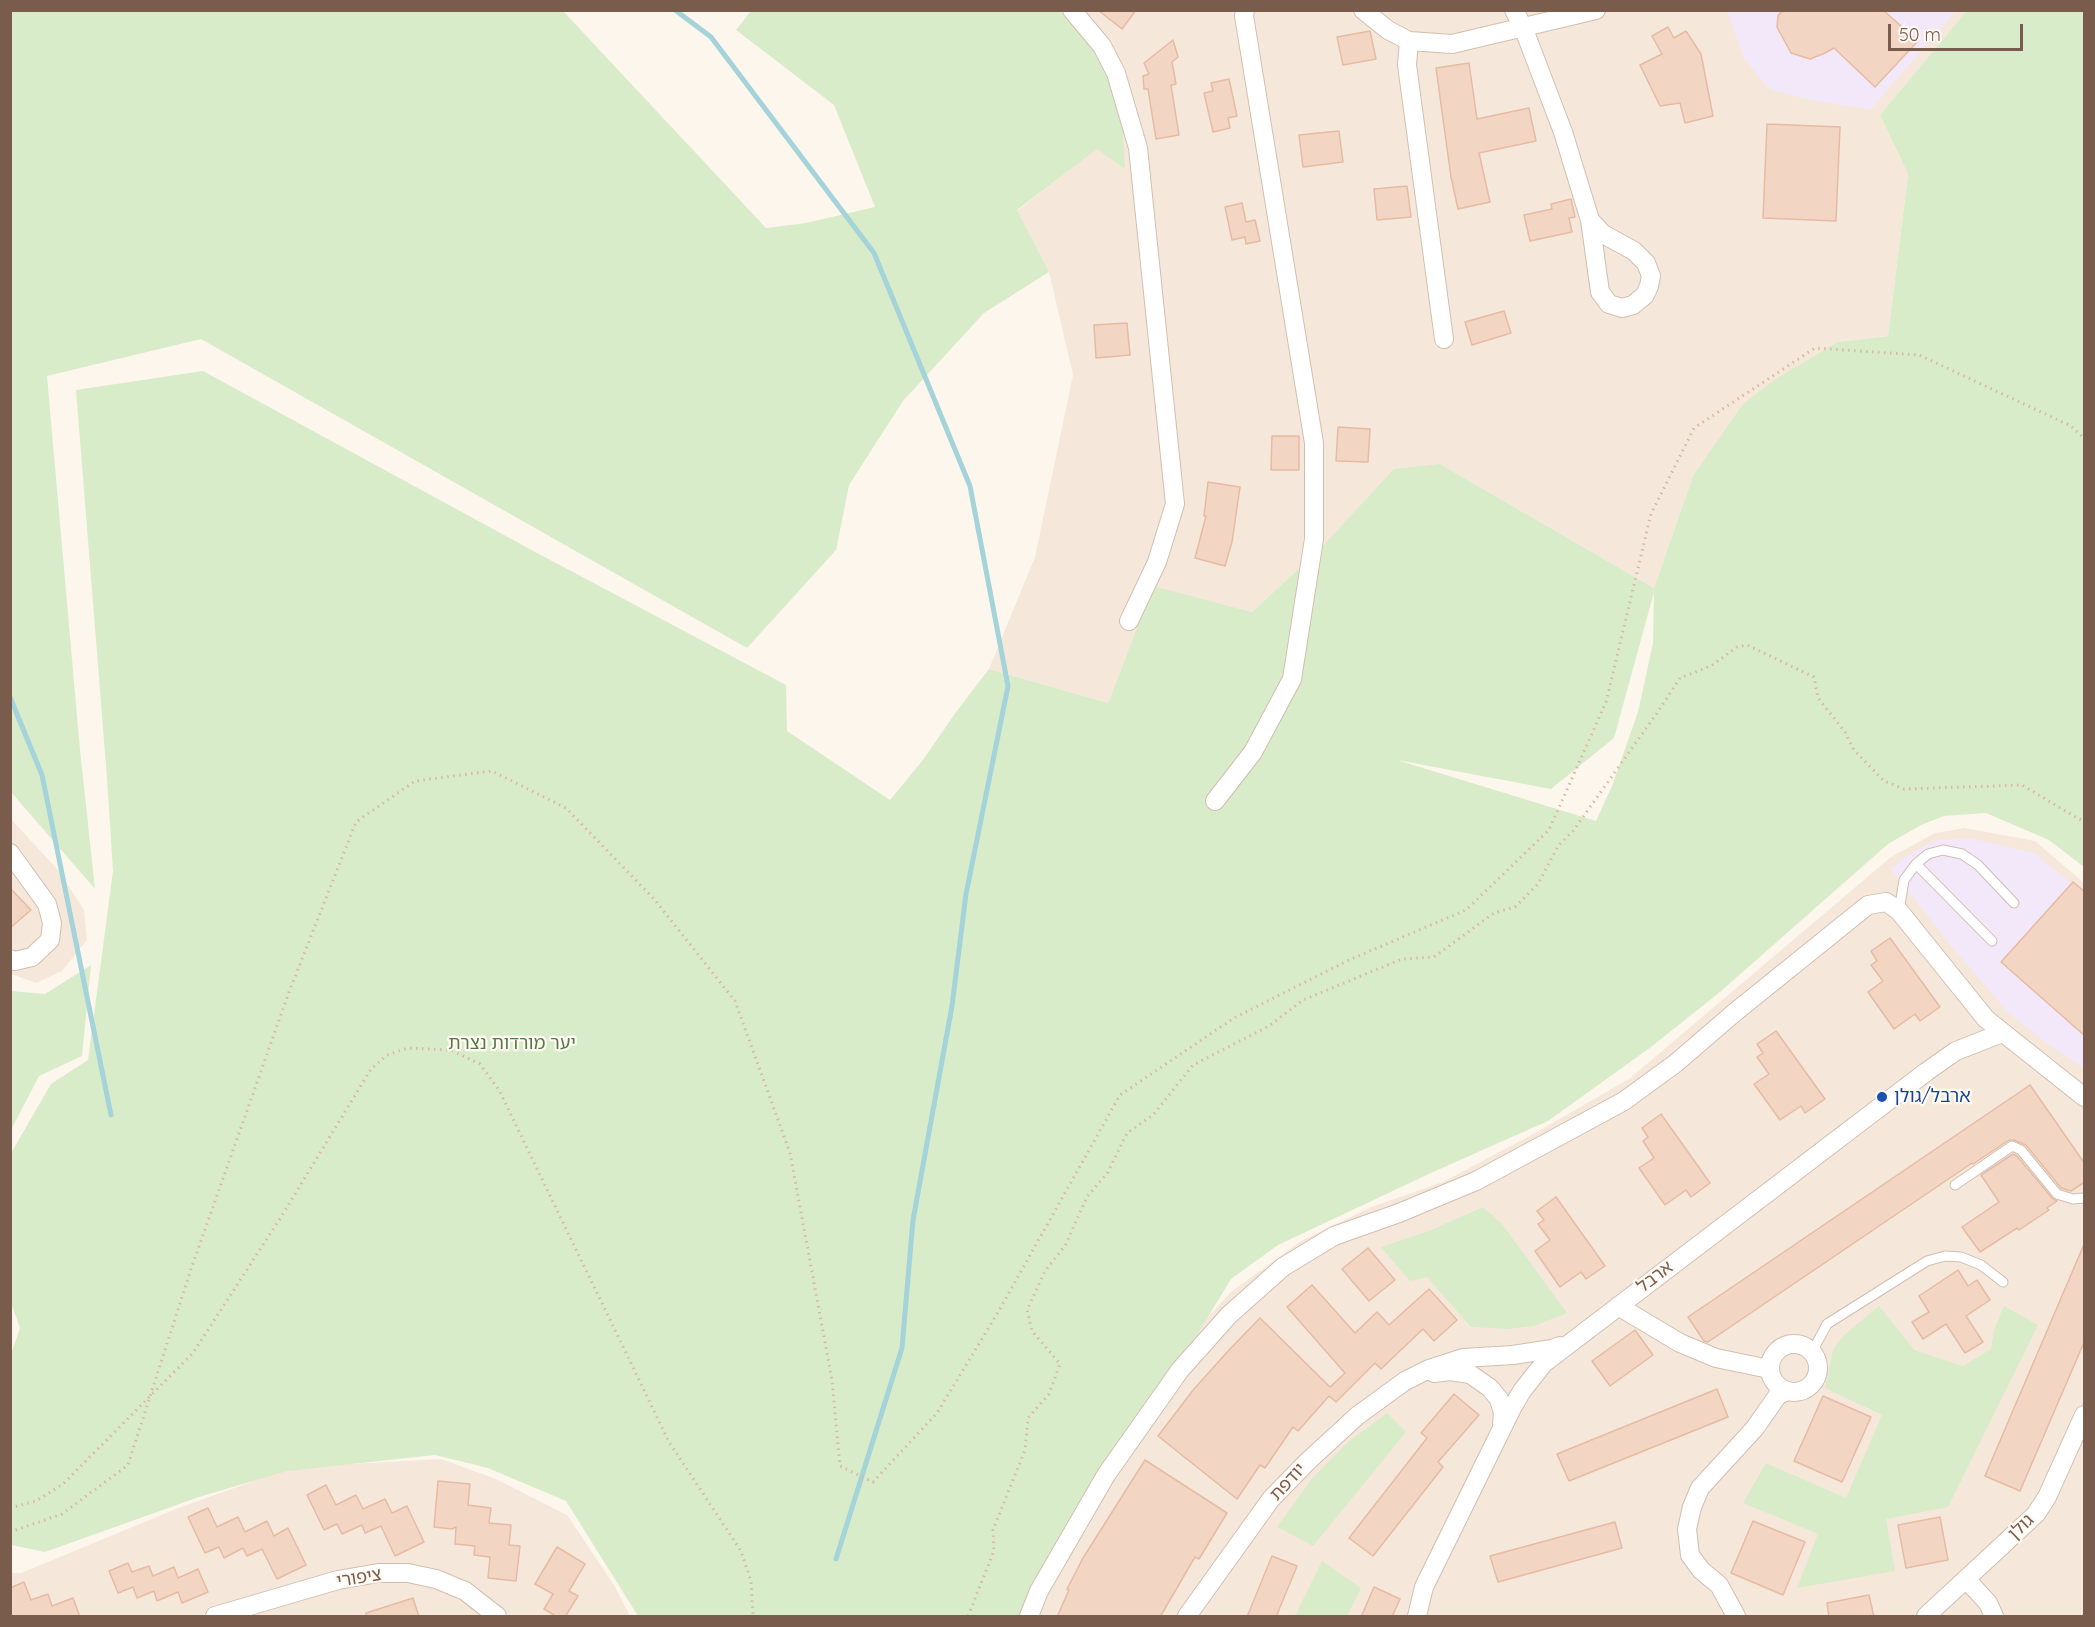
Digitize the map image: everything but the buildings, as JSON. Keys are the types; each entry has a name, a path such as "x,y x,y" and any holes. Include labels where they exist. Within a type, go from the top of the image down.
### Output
{"street":[{"path":"1072,10 1102,46 1116,73 1138,148 1174,492 1175,504 1157,562 1129,621"},
{"path":"1215,801 1253,752 1292,679 1314,539 1314,443 1246,28 1245,10"},
{"path":"1363,10 1388,30 1409,41 1452,44 1596,10"},
{"path":"1514,10 1523,27 1563,132 1590,220 1600,292 1609,304 1622,308 1633,305 1646,295 1649,286 1650,276 1646,264 1634,251 1603,234 1590,220"},
{"path":"1409,41 1407,65 1444,339"},
{"path":"10,853 47,904 52,923 50,940 32,957 15,961 10,959"},
{"path":"1029,1617 1039,1592 1106,1475 1180,1370 1229,1315 1283,1268 1334,1236 1400,1214 1476,1181 1624,1101 1676,1064 1734,1013 1868,905 1887,902 1899,911 1986,1019 2085,1097"},
{"name":"ארבל","path":"1417,1617 1424,1587 1502,1429 1522,1391 1544,1363 1926,1072 1956,1051 2002,1033"},
{"path":"1618,1306 1680,1343 1716,1358 1769,1369"},
{"name":"יודפת","path":"1187,1617 1271,1499 1307,1462 1358,1416 1405,1381 1429,1369 1463,1358 1514,1355 1552,1349 1573,1340"},
{"path":"1736,1617 1719,1585 1701,1570 1690,1555 1687,1528 1700,1488 1755,1428 1778,1395 1804,1389 1812,1383 1818,1367 1812,1352 1804,1346 1787,1344 1774,1354 1769,1369 1771,1377 1776,1384 1788,1391"},
{"name":"יודפת","path":"1418,1374 1450,1371 1470,1374 1490,1388 1499,1399 1503,1413 1502,1429"},
{"name":"גולן","path":"1926,1617 2036,1514 2047,1497 2085,1415"},
{"name":"ציפורי","path":"214,1617 338,1580 378,1573 408,1573 436,1579 465,1591 497,1617"},
{"path":"1966,1579 1988,1603 1994,1617"}],"lane":[{"path":"1899,911 1904,880 1916,864 1928,854 1943,849 1962,854 1978,866 2014,903"},
{"path":"1916,864 1992,941"},
{"path":"1954,1185 2012,1146 2021,1150 2057,1194 2073,1199 2085,1198"},
{"path":"1812,1352 1827,1324 1927,1261 1945,1256 1961,1257 1981,1265 2003,1282"}],"path":[{"path":"10,1532 62,1514 128,1465 191,1269 289,992 356,822 416,781 492,771 566,808 654,900 735,1001 790,1153 832,1380 840,1466 873,1482 937,1413 997,1314 1120,1095 1234,1018 1349,960 1466,910 1549,830 1606,702 1651,514 1694,428 1815,348 1919,355 2071,426 2085,438"},
{"path":"968,1617 994,1551 993,1530 1026,1450 1028,1418 1049,1394 1060,1364 1032,1331 1027,1310 1045,1271 1065,1246 1087,1197 1108,1172 1127,1133 1153,1115 1193,1065 1269,1026 1303,1000 1402,959 1434,957 1494,913 1515,907 1538,884 1558,846 1586,813 1680,678 1711,666 1737,647 1747,645 1757,648 1814,677 1818,698 1845,732 1854,750 1884,782 1904,789 2022,785 2085,822"},
{"path":"10,1508 36,1501 63,1484 193,1353 281,1217 371,1069 387,1055 408,1048 451,1050 480,1064 499,1090 669,1442 741,1551 751,1581 753,1617"}],"shaded area":[{"path":"1966,10 1967,12 1880,115 1908,174 1888,336 1838,342 1693,476 1654,588 1440,464 1322,547 1252,612 1153,587 1108,703 989,669 1035,557 1073,375 1049,272 1017,211 1097,148 1125,168 1069,11"},
{"path":"1727,11 1956,11 1871,109 1815,101 1769,89 1744,58"},
{"path":"10,818 58,870 84,910 87,940 62,971 36,983 11,974"},
{"path":"1965,828 2035,841 2084,883 2084,1616 1007,1616 1173,1355 1231,1292 1301,1241 1371,1207 1443,1182 1629,1079 1891,857 1935,833"},
{"path":"1968,838 2034,853 2084,894 2084,1068 2045,1042 2009,1013 1953,948 1891,869 1905,857 1934,841"},
{"path":"441,1459 496,1479 567,1515 614,1585 630,1616 11,1616 10,1573 21,1573 181,1507 293,1467"}],"green space":[{"path":"10,11 563,11 766,228 806,223 875,207 834,105 736,30 751,11 1069,11 1119,58 1125,169 1097,149 1017,210 1049,272 984,313 903,401 849,485 836,550 747,648 201,339 47,376 80,750 95,889 11,792"},
{"name":"יער מורדות נצרת","path":"2084,11 2084,867 2049,840 1986,813 1944,816 1921,825 1888,844 1720,992 1651,1047 1548,1121 1278,1245 1231,1279 1126,1452 1022,1616 638,1616 566,1501 488,1468 435,1455 287,1471 199,1497 45,1552 11,1545 10,1357 20,1328 11,1303 11,1153 51,1084 88,1060 113,871 76,390 203,371 537,553 786,685 787,731 890,800 923,760 989,669 1108,703 1153,586 1252,612 1322,547 1394,469 1440,464 1654,588 1693,476 1743,404 1777,378 1838,342 1888,336 1908,174 1880,115 1966,12","holes":["1654,592 1653,643 1638,712 1612,786 1596,821 1397,760 1551,789 1614,738"]},
{"path":"91,965 82,1056 39,1076 11,1130 11,991 45,994"},
{"path":"1483,1207 1502,1224 1567,1313 1534,1326 1508,1329 1471,1327 1427,1277 1410,1281 1381,1247 1429,1231"},
{"path":"1879,1306 1914,1350 1963,1366 1991,1349 1994,1330 2004,1306 2038,1325 1948,1507 1886,1519 1895,1571 1797,1588 1818,1534 1743,1503 1766,1463 1846,1498 1882,1415 1825,1388 1833,1350 1843,1336"},
{"path":"1387,1413 1406,1432 1313,1546 1277,1527 1311,1480 1347,1443"},
{"path":"1322,1561 1361,1588 1347,1616 1295,1616"}],"waterway":[{"path":"675,10 711,37 874,253 970,486 1008,686 966,894 952,1006 913,1220 902,1348 836,1559"},
{"path":"10,697 42,775 111,1115"}],"place":[{"name":"ארבל/גולן","path":"1882,1097"}]}
